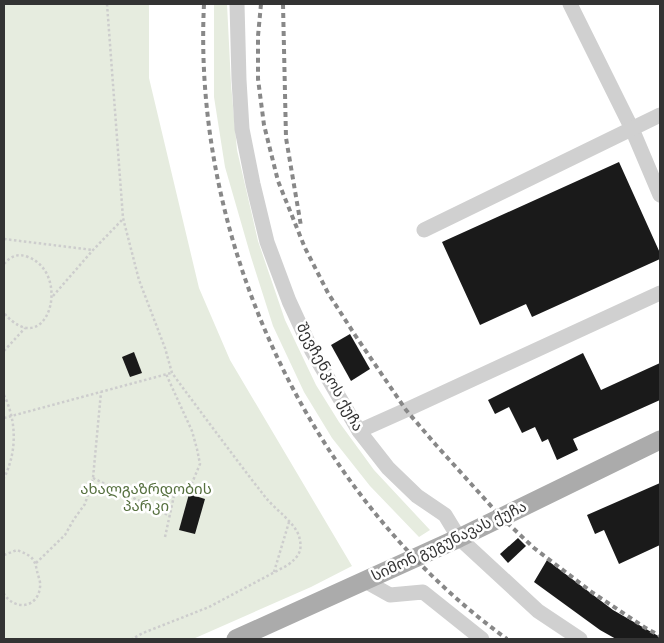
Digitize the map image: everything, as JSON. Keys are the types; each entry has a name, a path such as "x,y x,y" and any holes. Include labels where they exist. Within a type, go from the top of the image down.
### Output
{"main road":[{"name":"სიმონ გუგუნავას ქუჩა","path":"236,639 459,538 660,440"}],"street":[{"name":"შევჩენკოს ქუჩა","path":"237,4 238,80 242,129 253,184 266,242 289,301 312,351 359,431 388,468 417,496 445,515 459,538 538,610 580,639"},
{"path":"570,4 632,129 660,195"},
{"path":"424,230 660,115"},
{"path":"359,431 660,293"},
{"path":"365,581 390,594 423,592 482,639"}],"path":[{"path":"107,4 123,218 139,280 165,348 172,373 268,500 293,526 298,534 301,548 298,557 288,565 209,607 132,639"},
{"path":"52,298 123,218"},
{"path":"4,239 93,250"},
{"path":"4,264 9,258 21,255 36,261 47,276 52,298 45,320 38,326 25,328 11,322 4,313"},
{"path":"4,351 25,328"},
{"path":"4,418 172,373"},
{"path":"165,537 175,491 192,482 200,464 192,431 166,374"},
{"path":"36,563 65,535 84,504 93,478 102,392"},
{"path":"4,395 12,415 14,431 14,447 4,478"},
{"path":"93,478 170,516"},
{"path":"274,572 289,522"},
{"path":"4,554 17,550 30,556 36,563 40,586 36,598 29,605 18,605 6,598 4,594"}],"green space":[{"name":"ახალგაზრდობის პარკი","path":"4,4 149,4 149,78 199,288 230,360 352,566 311,587 193,639 4,639"},
{"path":"214,4 227,4 237,150 258,241 285,320 316,385 339,422 374,470 430,530 419,537 370,486 332,438 304,392 273,326 225,167 214,97"}],"building":[{"path":"619,162 660,253 660,259 532,317 526,304 480,325 442,242"},
{"path":"350,334 370,369 351,381 331,345"},
{"path":"134,352 142,373 130,377 122,357"},
{"path":"583,353 601,390 660,363 660,400 573,439 578,450 557,460 548,439 542,442 535,427 522,433 509,407 495,414 488,400"},
{"path":"660,483 660,545 619,564 604,530 595,534 587,515"},
{"path":"189,494 205,499 195,534 179,530"},
{"path":"518,538 526,546 508,563 500,554"},
{"path":"547,560 613,610 660,637 660,639 616,639 600,630 534,582"}],"railway":[{"path":"204,4 206,94 219,185 243,273 278,359 322,439 376,514 438,581 507,639"},
{"path":"261,4 258,36 258,79 264,125 278,181 305,248 328,293 406,410 501,517 534,548 593,593 660,636"},
{"path":"283,4 286,138 301,226"}]}
